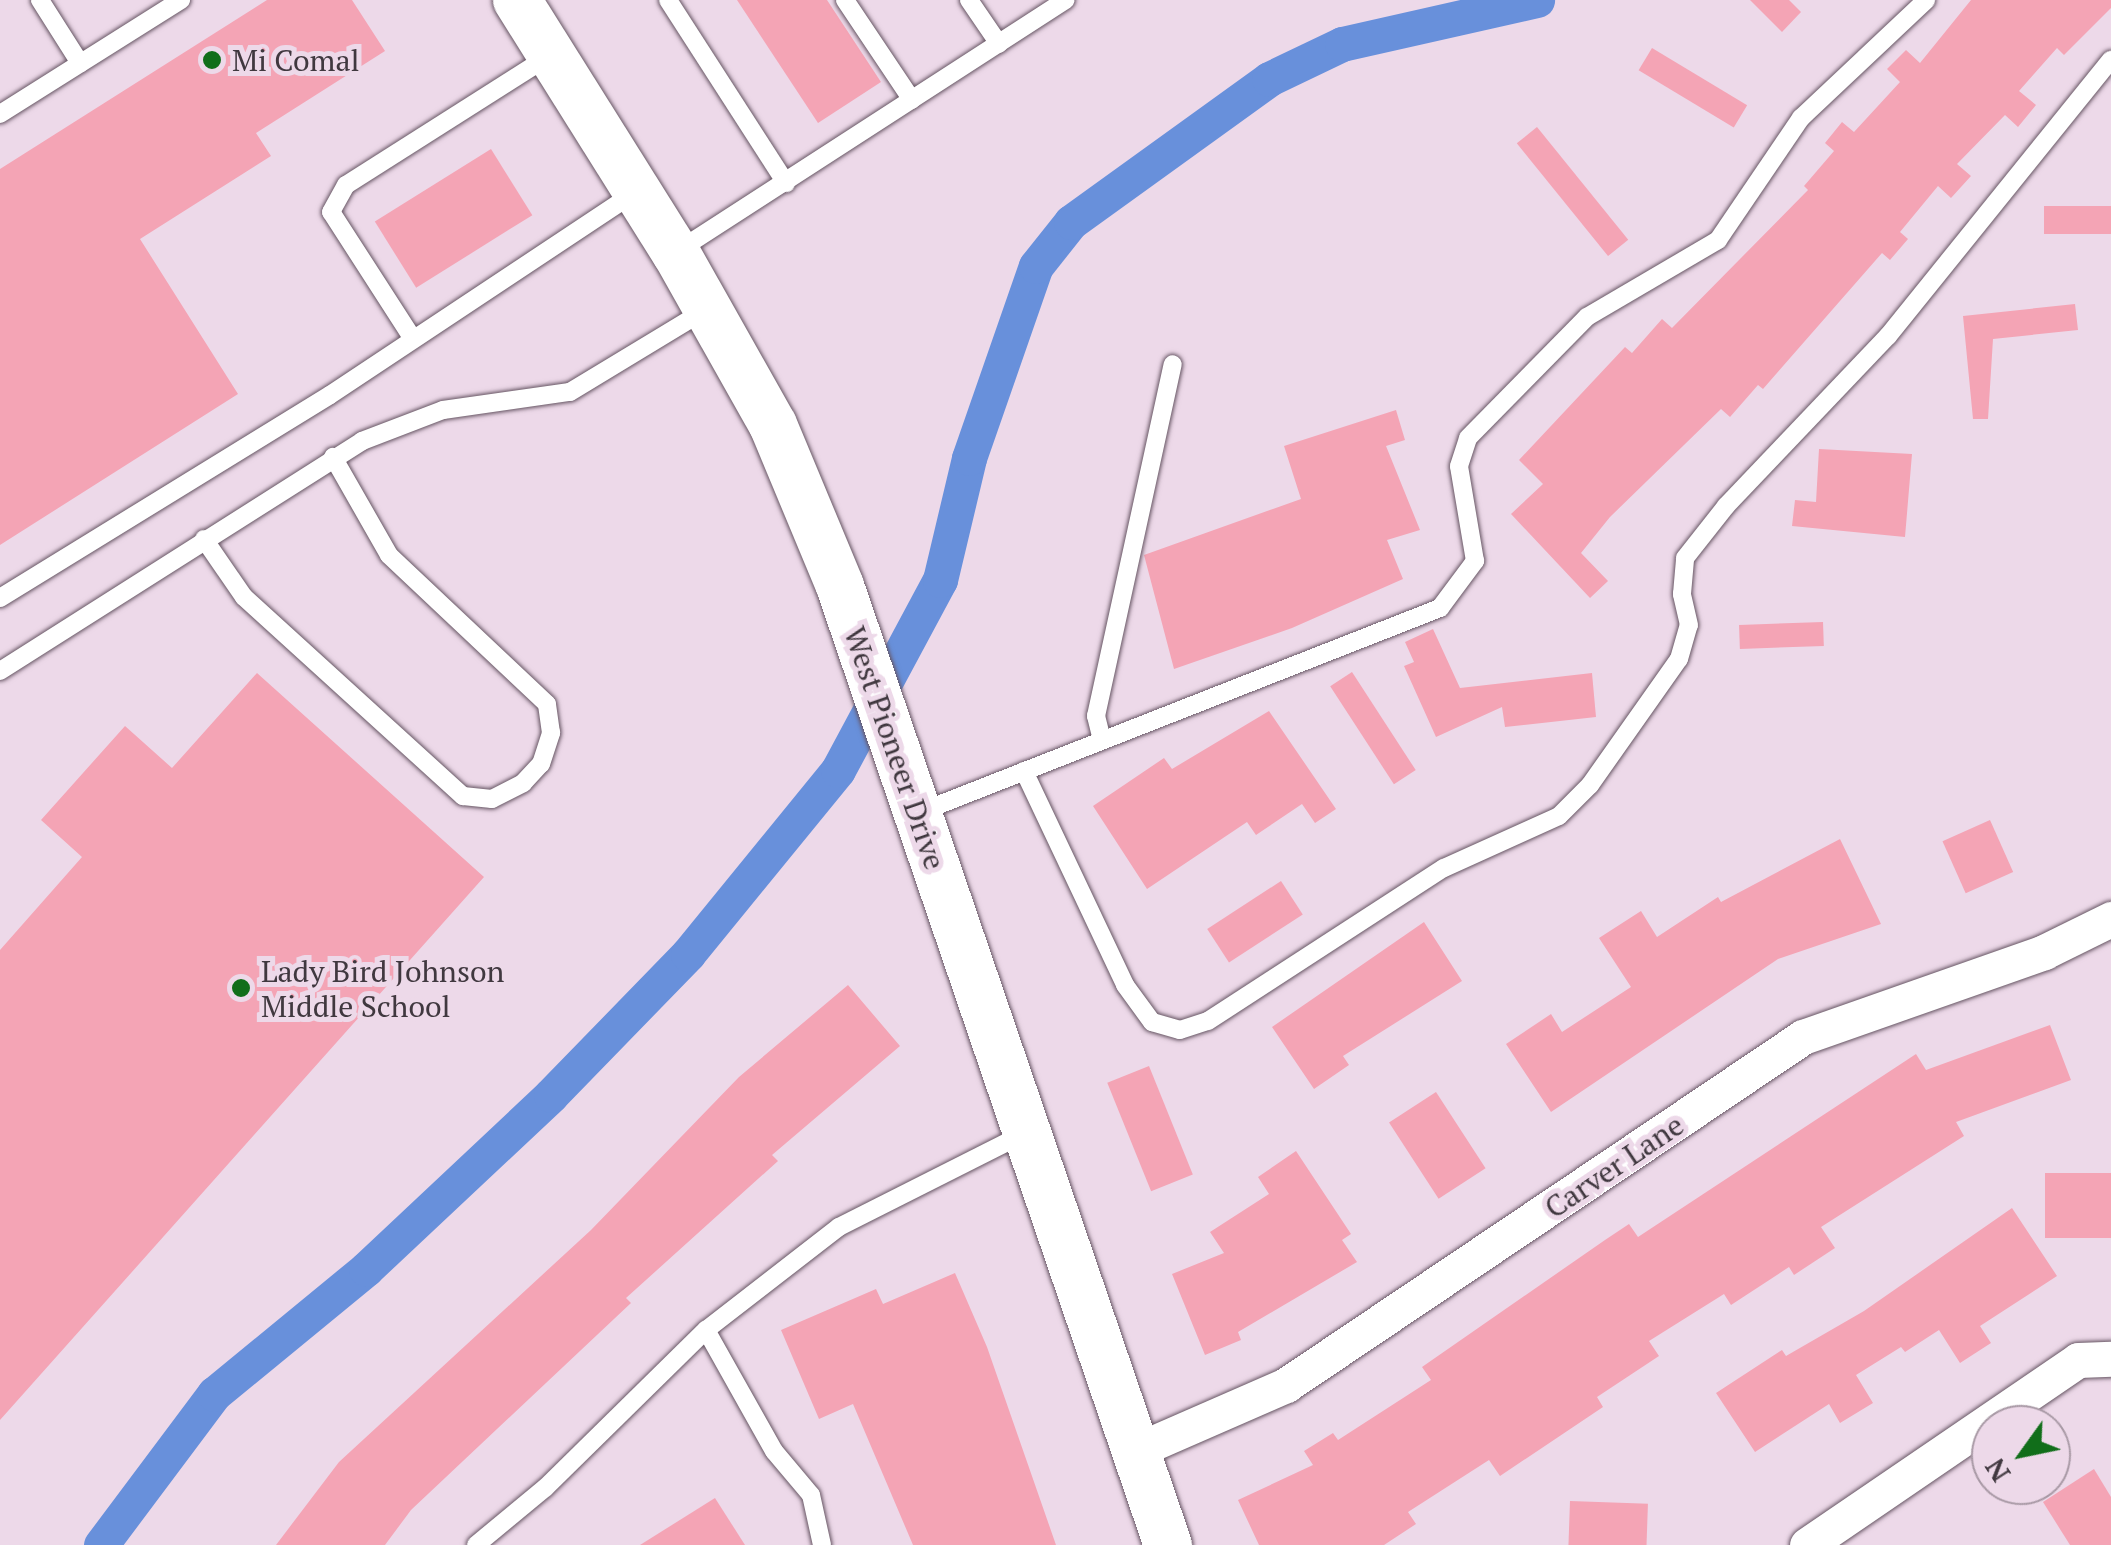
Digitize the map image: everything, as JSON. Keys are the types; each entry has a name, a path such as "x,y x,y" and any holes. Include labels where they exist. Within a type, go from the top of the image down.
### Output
{"main road":[{"name":"West Pioneer Drive","path":"517,0 676,253 774,426 840,586 1168,1545"}],"street":[{"name":"Carver Lane","path":"1136,1451 1286,1386 1803,1037 2044,952 2111,919"},
{"path":"1814,1538 2078,1360 2111,1359"}],"lane":[{"path":"40,0 80,63"},
{"path":"0,114 181,0"},
{"path":"668,0 786,183"},
{"path":"844,0 912,100"},
{"path":"969,0 999,44"},
{"path":"676,253 1066,0"},
{"path":"918,813 1440,608 1475,561 1459,466 1468,438 1587,317 1718,240 1801,118 1926,0"},
{"path":"413,339 331,212 346,186 552,55"},
{"path":"1024,771 1125,985 1152,1022 1180,1030 1208,1021 1444,868 1559,816 1590,785 1679,659 1689,625 1682,594 1685,558 1726,506 1888,336 2111,60"},
{"path":"0,598 413,339 637,192"},
{"path":"0,671 333,457 425,415 570,392 707,309"},
{"path":"1102,740 1096,716 1173,364"},
{"path":"204,538 244,597 463,796 492,798 523,783 542,764 552,733 547,704 389,555 333,457"},
{"path":"476,1545 545,1488 706,1330 839,1227 1027,1132"},
{"path":"706,1330 774,1451 811,1495 822,1545"}],"building":[{"path":"267,0 352,0 385,51 256,133 271,156 140,239 238,394 0,545 0,169"},
{"path":"737,0 827,0 881,82 818,123"},
{"path":"1750,0 1789,0 1801,12 1782,32"},
{"path":"1971,0 2111,0 2111,8 2064,55 2057,48 2019,91 2036,105 2018,127 2005,115 1957,164 1971,176 1951,198 1938,186 1900,232 1908,239 1890,260 1882,253 1763,389 1758,385 1730,417 1721,409 1610,517 1581,553 1608,581 1590,598 1511,514 1543,484 1519,460 1625,347 1632,353 1662,319 1672,328 1808,190 1804,186 1834,151 1825,143 1842,122 1854,132 1900,82 1887,69 1906,50 1920,63"},
{"path":"1652,48 1747,105 1734,127 1639,70"},
{"path":"1537,127 1628,240 1608,256 1517,143"},
{"path":"491,149 532,215 416,288 375,222"},
{"path":"2044,206 2111,206 2111,234 2044,234"},
{"path":"2075,304 2078,330 1993,339 1988,419 1973,419 1963,316"},
{"path":"1396,410 1405,440 1386,446 1420,530 1387,540 1403,579 1292,628 1174,669 1144,555 1301,499 1284,446"},
{"path":"1819,449 1912,454 1905,537 1792,526 1795,500 1816,502"},
{"path":"1823,622 1824,646 1740,649 1739,625"},
{"path":"1433,629 1460,688 1592,673 1596,717 1505,727 1502,707 1436,737 1404,666 1414,662 1405,642"},
{"path":"1352,672 1416,770 1394,784 1330,686"},
{"path":"257,673 484,877 0,1420 0,950 82,857 41,820 125,726 172,768"},
{"path":"1269,711 1336,809 1315,823 1302,804 1256,835 1247,822 1147,889 1093,806 1164,758 1172,769"},
{"path":"1990,820 2013,872 1966,893 1942,841"},
{"path":"1840,839 1881,924 1778,959 1551,1112 1506,1044 1551,1014 1562,1032 1631,987 1599,938 1641,911 1657,937 1718,897 1721,902"},
{"path":"1281,881 1303,915 1229,962 1207,929"},
{"path":"1424,922 1462,981 1343,1056 1349,1065 1314,1089 1272,1027"},
{"path":"848,985 900,1046 772,1155 778,1161 626,1298 631,1303 411,1510 385,1545 276,1545 339,1462 591,1230 739,1077"},
{"path":"2050,1025 2071,1080 1956,1122 1964,1136 1821,1227 1835,1248 1794,1275 1789,1267 1731,1305 1724,1294 1649,1341 1659,1356 1597,1397 1603,1407 1500,1476 1489,1460 1408,1512 1416,1524 1384,1545 1259,1545 1238,1500 1313,1465 1304,1451 1333,1433 1338,1440 1431,1380 1422,1367 1629,1224 1638,1237 1916,1054 1926,1070"},
{"path":"1149,1066 1193,1174 1151,1191 1107,1083"},
{"path":"1436,1092 1486,1168 1439,1199 1389,1122"},
{"path":"1296,1151 1351,1234 1342,1240 1357,1262 1238,1332 1241,1340 1205,1355 1172,1274 1224,1253 1210,1232 1269,1194 1258,1177"},
{"path":"2045,1173 2111,1173 2111,1238 2045,1238"},
{"path":"2012,1208 2057,1276 1980,1326 1991,1343 1960,1363 1939,1330 1905,1352 1901,1347 1856,1375 1873,1403 1840,1423 1829,1404 1755,1452 1716,1393 1782,1350 1786,1356 1864,1311"},
{"path":"955,1273 987,1347 1056,1545 913,1545 853,1404 819,1419 781,1330 876,1289 883,1304"},
{"path":"2094,1469 2111,1497 2111,1545 2070,1545 2045,1505 2071,1505 2071,1484"},
{"path":"715,1498 745,1545 640,1545"},
{"path":"1570,1501 1648,1504 1647,1545 1568,1545"}],"waterway":[{"path":"101,1545 214,1394 366,1269 551,1095 688,954 838,770 940,580 969,458 1036,266 1071,222 1269,79 1342,44 1537,0"}],"place":[{"name":"Mi Comal","path":"212,60"},
{"name":"Lady Bird Johnson Middle School","path":"241,988"}]}
